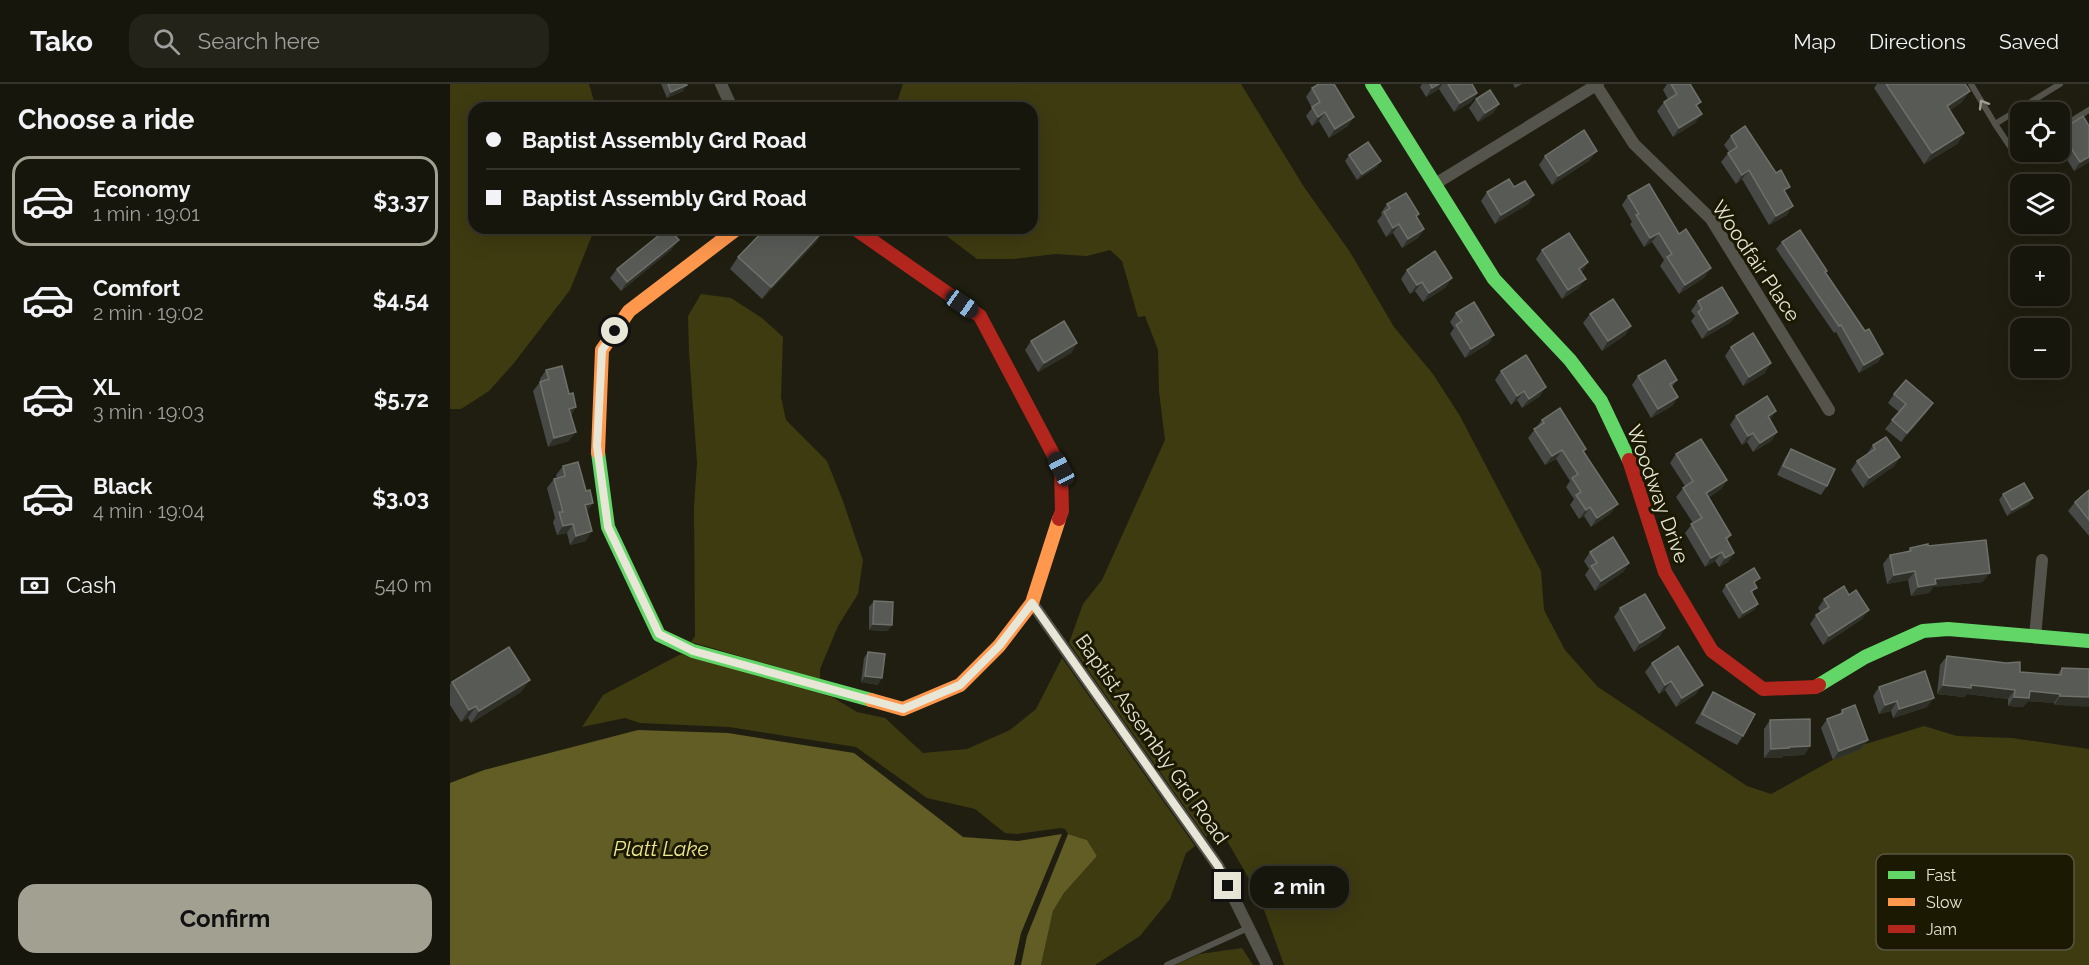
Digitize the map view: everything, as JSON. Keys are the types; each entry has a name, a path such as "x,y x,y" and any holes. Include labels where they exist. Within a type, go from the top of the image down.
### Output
{"street":[{"path":"722,84 730,102"},
{"name":"Woodway Drive","path":"1372,84 1494,279 1570,360 1601,401 1628,458 1665,573 1712,651 1763,688 1816,687 1865,657 1923,631 1948,629 2089,641"},
{"path":"1435,184 1597,85"},
{"name":"Woodfair Place","path":"1597,85 1634,144 1711,219 1829,410"},
{"path":"730,234 629,311 602,350 597,446 608,527 659,634 693,651 903,709 960,685 999,646 1032,603 1062,511 1061,469 980,316 863,234"},
{"path":"2035,637 2042,560"},
{"name":"Baptist Assembly Grd Road","path":"1032,603 1218,866 1267,965"}],"lane":[{"path":"1971,84 2010,148"},
{"path":"1995,124 2049,87 2060,84"},
{"path":"2070,122 2089,110"},
{"path":"1167,965 1248,928"}],"shaded area":[{"path":"450,84 589,84 594,102 468,102 468,234 593,234 570,290 514,363 489,391 461,409 450,409"},
{"path":"903,84 1241,84 1304,187 1350,252 1394,327 1433,374 1460,416 1541,571 1544,610 1565,650 1598,687 1747,786 1771,794 1856,747 1924,726 1957,736 2012,738 2089,749 2089,965 1284,965 1259,896 1219,827 1206,837 1069,643 1083,604 1102,580 1165,440 1159,391 1158,350 1145,316 1138,317 1122,261 1110,250 1087,256 1055,254 1013,259 977,259 944,234 1038,234 1038,102 897,102"},
{"path":"701,294 731,298 762,318 783,337 781,397 786,420 827,461 863,560 858,594 838,626 820,669 820,679 691,642 695,636 694,506 697,463 688,316"},
{"path":"681,654 832,697 857,712 885,718 923,753 967,749 1010,730 1036,709 1062,658 1195,846 1186,853 1170,899 1140,936 1095,965 1041,965 1053,911 1064,893 1097,856 1087,840 1068,834 1065,829 1060,828 1017,834 1005,833 975,809 927,798 856,747 729,727 640,723 625,718 582,727 603,695"},
{"path":"1242,948 1253,965 1175,965 1200,954"}],"water":[{"name":"Platt Lake","path":"638,730 728,733 854,753 963,837 1018,841 1062,834 1021,933 1014,965 450,965 450,783 484,770"},
{"path":"1068,834 1087,840 1097,856 1064,893 1053,911 1041,965 1021,965 1027,936"}],"building":[{"path":"668,84 686,84 687,85 671,92"},
{"path":"1319,84 1334,84 1354,117 1335,129 1325,112 1318,117 1312,107 1320,102 1312,88"},
{"path":"1448,84 1472,84 1477,93 1460,103"},
{"path":"1671,84 1690,84 1701,102 1696,105 1702,114 1679,128 1664,102 1677,94"},
{"path":"1886,84 1965,84 1970,91 1947,106 1964,133 1932,153"},
{"path":"1490,90 1499,104 1485,113 1476,99"},
{"path":"2083,116 2089,126 2089,157 2080,162 2070,146 2070,124"},
{"path":"1745,126 1776,173 1781,170 1790,187 1784,190 1793,206 1776,216 1749,170 1742,175 1728,153 1737,147 1731,136"},
{"path":"1584,130 1597,151 1558,176 1545,156"},
{"path":"1368,142 1381,161 1362,174 1349,155"},
{"path":"1509,179 1514,187 1525,181 1534,195 1501,215 1487,192"},
{"path":"1649,184 1679,234 1686,229 1711,268 1685,285 1667,257 1672,254 1659,233 1650,238 1628,196"},
{"path":"1406,193 1419,214 1416,216 1424,229 1408,239 1399,224 1393,228 1384,212 1390,208 1387,204"},
{"path":"1800,230 1827,271 1825,272 1865,331 1869,329 1883,354 1864,365 1841,325 1839,326 1782,242"},
{"path":"1569,233 1588,262 1579,269 1586,279 1568,290 1542,250"},
{"path":"661,234 674,234 679,240 627,282 617,269"},
{"path":"760,234 820,234 771,287 738,257"},
{"path":"1435,251 1452,278 1429,293 1422,282 1417,285 1407,270"},
{"path":"1722,287 1738,313 1709,330 1698,312 1702,309 1698,301"},
{"path":"1613,299 1631,326 1608,341 1590,314"},
{"path":"1474,302 1494,335 1471,349 1456,325 1462,321 1456,313"},
{"path":"1064,321 1077,343 1044,363 1031,341"},
{"path":"1753,333 1771,363 1749,377 1731,347"},
{"path":"1526,355 1546,387 1529,399 1524,391 1517,396 1501,371"},
{"path":"1665,360 1677,380 1670,384 1678,397 1658,409 1638,376"},
{"path":"562,366 569,394 573,393 576,407 569,409 576,432 554,438 540,382 549,379 546,370"},
{"path":"1906,380 1933,403 1907,433 1892,420 1906,404 1894,394"},
{"path":"1767,396 1776,411 1768,416 1777,432 1760,443 1753,433 1748,436 1736,416"},
{"path":"1560,408 1586,449 1583,451 1618,504 1597,518 1590,507 1586,510 1576,495 1581,492 1572,478 1578,474 1562,450 1552,456 1534,429 1544,423 1542,420"},
{"path":"1886,437 1900,457 1869,478 1857,461 1875,449 1873,445"},
{"path":"1701,439 1727,480 1706,493 1731,535 1726,538 1734,553 1725,558 1722,552 1711,558 1691,524 1702,518 1683,488 1693,481 1676,454"},
{"path":"1791,449 1835,469 1827,486 1783,466"},
{"path":"578,462 586,491 590,490 593,503 585,505 592,531 576,536 573,524 563,526 559,512 563,512 554,479 565,476 563,466"},
{"path":"2024,483 2033,498 2012,510 2003,494"},
{"path":"2089,490 2089,520 2075,502"},
{"path":"1613,537 1629,563 1601,581 1591,566 1597,563 1590,552"},
{"path":"1986,540 1990,573 1935,579 1936,584 1918,587 1915,571 1894,575 1890,555 1911,551 1910,548 1928,544 1928,546"},
{"path":"1754,568 1760,578 1754,582 1757,588 1751,591 1758,604 1743,613 1726,585"},
{"path":"1844,586 1849,595 1856,590 1869,610 1829,636 1816,615 1829,607 1824,599"},
{"path":"1645,594 1665,628 1640,643 1620,608"},
{"path":"874,601 893,602 892,625 873,624"},
{"path":"1678,646 1703,685 1682,698 1671,681 1665,685 1652,663"},
{"path":"509,647 530,680 479,711 476,706 469,710 452,682"},
{"path":"868,652 885,654 882,678 865,676"},
{"path":"1947,656 2006,663 2020,662 2020,672 2061,675 2062,668 2089,669 2089,697 2060,696 2060,694 2030,691 2029,698 2014,697 2015,690 1971,685 1971,688 1943,685"},
{"path":"1925,671 1934,698 1899,709 1897,701 1885,705 1879,687"},
{"path":"1713,692 1755,714 1743,736 1702,714"},
{"path":"1855,705 1868,740 1839,751 1827,719"},
{"path":"1810,719 1810,746 1771,749 1770,720"}],"traffic: fast":[{"path":"1372,84 1494,279 1570,360 1601,401 1629,460"},
{"path":"598,452 608,527 659,635 693,651 871,700"},
{"path":"1819,685 1865,657 1923,631 1948,629 2089,641"}],"traffic: slow":[{"path":"598,452 602,350 629,311 730,234"},
{"path":"871,700 903,709 960,685 999,646 1032,603 1059,519"}],"traffic: jam":[{"path":"863,234 980,316 1061,469 1062,511 1059,519"},
{"path":"1629,460 1665,572 1712,651 1763,689 1819,685"}],"route":[{"path":"615,331 602,350 597,446 608,527 659,634 693,651 903,709 960,685 999,646 1032,603 1218,866 1228,886"}]}
